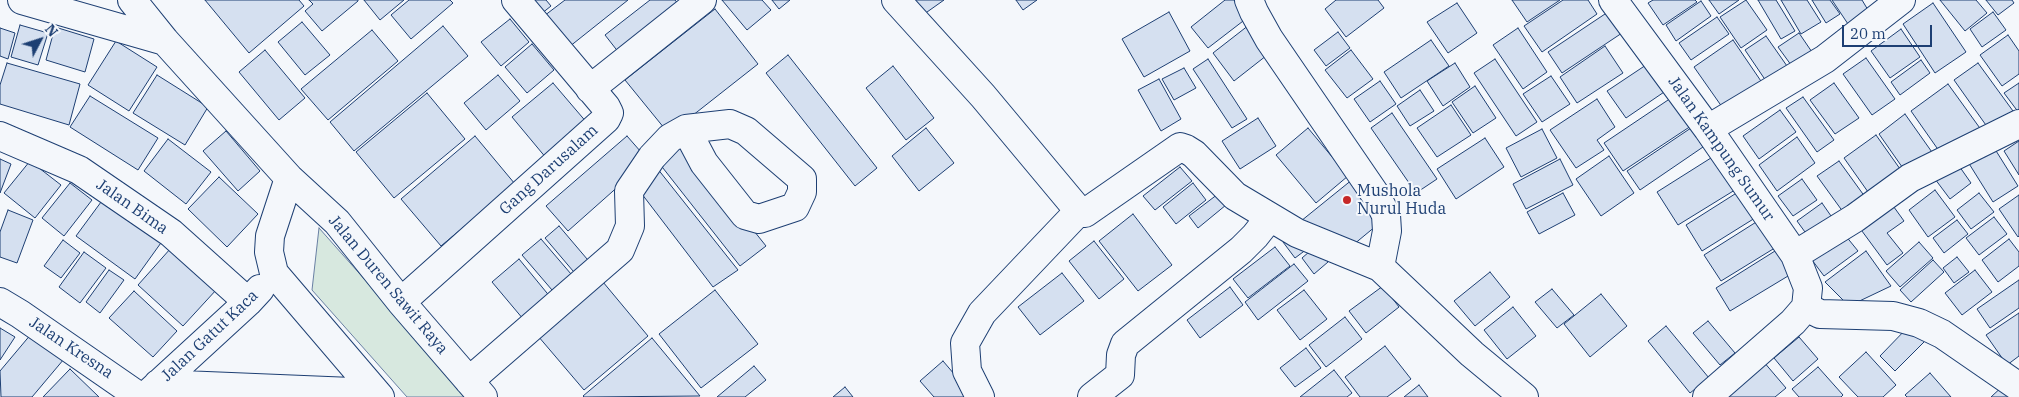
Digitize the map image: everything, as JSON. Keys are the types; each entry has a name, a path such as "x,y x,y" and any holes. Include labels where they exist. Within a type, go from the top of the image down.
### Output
{"street":[{"path":"22,0 165,41"},
{"name":"Jalan Duren Sawit Raya","path":"132,0 165,41 289,178 337,222 401,302 476,389"},
{"name":"Gang Darusalam","path":"401,302 606,119 609,113 516,0"},
{"path":"590,89 702,0"},
{"path":"896,0 983,96 1079,211 1085,212 1180,147 1194,154 1235,196 1297,233 1380,267 1472,354 1524,397"},
{"path":"1249,0 1269,39 1376,194 1386,215 1388,231 1380,267"},
{"name":"Jalan Kampung Sumur","path":"1613,0 1708,129 1795,255 1808,288 1806,307"},
{"path":"1708,129 1826,59 1901,0"},
{"path":"1795,255 1855,218 1910,178 2019,124"},
{"path":"476,389 620,250 630,226 630,191 658,151 670,138 686,128"},
{"name":"Jalan Bima","path":"0,136 79,170 171,233 248,302"},
{"path":"289,178 270,236 268,252 274,273 378,395"},
{"path":"980,397 967,371 965,343 982,314 1079,211"},
{"path":"1092,397 1120,375 1121,355 1125,344 1241,250 1255,236 1270,216"},
{"name":"Jalan Gatut Kaca","path":"147,393 248,302 274,273"},
{"name":"Jalan Kresna","path":"0,302 147,393"},
{"path":"1707,397 1793,322 1806,307 1820,314 1893,316 1919,322 1935,341 2019,387"},
{"path":"147,393 378,395"}],"shaded area":[{"path":"319,228 469,397 407,397 312,290"}],"building":[{"path":"205,0 299,0 304,6 249,53"},
{"path":"309,0 358,1 322,31 305,11 313,4"},
{"path":"364,0 404,0 380,20"},
{"path":"409,0 450,0 453,3 411,39 391,15"},
{"path":"521,0 546,0 551,6 536,18"},
{"path":"565,0 628,0 569,47 544,16"},
{"path":"650,0 675,0 684,11 623,58 605,35"},
{"path":"722,0 762,0 771,10 747,30"},
{"path":"772,0 790,0 779,9"},
{"path":"908,0 944,0 920,17"},
{"path":"1016,0 1037,0 1023,10"},
{"path":"1225,0 1234,0 1247,18 1208,48 1191,27"},
{"path":"1336,0 1378,0 1384,8 1346,37 1325,9"},
{"path":"1512,0 1560,0 1527,22"},
{"path":"1563,0 1588,0 1597,14 1542,52 1524,26"},
{"path":"1653,0 1695,0 1697,2 1663,25 1648,3"},
{"path":"1709,0 1739,0 1719,14"},
{"path":"1746,0 1767,30 1741,48 1720,17"},
{"path":"1758,0 1776,0 1795,31 1781,39"},
{"path":"1781,0 1807,0 1821,22 1801,34"},
{"path":"1812,0 1830,0 1840,14 1826,23"},
{"path":"1832,0 1862,0 1868,10 1848,24"},
{"path":"1940,0 1976,0 1987,13 1965,31"},
{"path":"1986,0 2012,0 2014,3 1998,15"},
{"path":"1701,1 1711,16 1676,41 1666,25"},
{"path":"1457,3 1477,33 1448,53 1427,22"},
{"path":"1933,3 1966,52 1935,73 1903,24"},
{"path":"1614,8 1628,29 1562,73 1548,52"},
{"path":"715,9 758,64 669,134 625,80"},
{"path":"1169,12 1190,51 1144,77 1122,39"},
{"path":"1993,12 2006,30 1982,47 1970,29"},
{"path":"1717,17 1729,34 1691,60 1679,43"},
{"path":"510,19 529,42 501,66 481,42"},
{"path":"302,22 330,55 305,75 278,42"},
{"path":"20,25 48,33 38,65 11,57"},
{"path":"1249,25 1271,52 1234,81 1213,53"},
{"path":"443,26 468,56 354,151 330,122"},
{"path":"55,27 94,39 85,72 46,60"},
{"path":"0,28 15,33 8,59 0,56"},
{"path":"1518,28 1547,72 1523,89 1493,45"},
{"path":"1901,29 1920,57 1890,78 1871,51"},
{"path":"372,30 398,61 328,120 301,89"},
{"path":"1338,32 1350,48 1326,66 1314,50"},
{"path":"1799,33 1814,55 1794,69 1778,47"},
{"path":"2008,35 2019,51 2019,74 2002,86 1980,55"},
{"path":"1766,36 1787,66 1766,81 1745,50"},
{"path":"1431,40 1449,66 1401,98 1384,72"},
{"path":"1733,40 1765,87 1727,114 1694,67"},
{"path":"116,41 157,67 129,111 88,85"},
{"path":"532,44 554,70 527,93 505,67"},
{"path":"1605,46 1623,73 1577,103 1560,77"},
{"path":"265,50 305,98 279,120 239,72"},
{"path":"1351,50 1373,79 1347,98 1325,70"},
{"path":"788,55 877,168 855,186 766,73"},
{"path":"1866,58 1895,99 1872,115 1843,74"},
{"path":"1208,59 1247,119 1232,128 1193,69"},
{"path":"1495,59 1537,122 1516,136 1474,73"},
{"path":"1921,60 1930,73 1900,95 1891,82"},
{"path":"1652,61 1670,88 1626,118 1607,91"},
{"path":"7,63 80,84 69,125 0,104 0,85"},
{"path":"1455,63 1470,87 1443,106 1427,81"},
{"path":"1978,63 2013,111 1988,128 1954,80"},
{"path":"893,66 934,118 906,140 866,88"},
{"path":"1184,68 1196,88 1174,100 1162,79"},
{"path":"157,75 208,107 185,145 133,113"},
{"path":"498,75 520,101 486,130 464,103"},
{"path":"1551,76 1570,104 1542,122 1523,94"},
{"path":"1159,79 1181,119 1161,131 1138,90"},
{"path":"1380,81 1396,104 1370,122 1354,99"},
{"path":"553,83 588,124 547,159 512,117"},
{"path":"1834,83 1859,118 1835,134 1810,100"},
{"path":"2019,83 2019,113 2004,93"},
{"path":"1948,84 1982,131 1944,158 1911,111"},
{"path":"1475,86 1496,118 1473,133 1452,102"},
{"path":"1420,90 1434,111 1410,126 1397,106"},
{"path":"427,93 465,139 394,198 356,152"},
{"path":"1677,94 1697,122 1623,171 1604,143"},
{"path":"90,96 158,138 138,170 70,127"},
{"path":"1803,97 1834,140 1817,152 1786,108"},
{"path":"1597,99 1615,127 1597,140 1604,150 1576,168 1550,130"},
{"path":"1451,105 1471,135 1437,157 1417,128"},
{"path":"1780,110 1796,132 1759,159 1743,136"},
{"path":"1392,113 1437,179 1416,193 1371,128"},
{"path":"1905,114 1934,155 1907,174 1879,134"},
{"path":"1258,118 1276,146 1240,169 1222,141"},
{"path":"926,128 954,163 919,191 892,156"},
{"path":"1308,128 1348,176 1316,203 1276,155"},
{"path":"1691,128 1703,147 1640,190 1627,171"},
{"path":"1542,129 1557,158 1521,177 1506,148"},
{"path":"226,131 260,171 238,191 203,151"},
{"path":"1876,135 1905,176 1873,199 1844,158"},
{"path":"475,136 515,184 441,246 401,199"},
{"path":"627,136 648,160 568,231 546,206"},
{"path":"1797,137 1815,163 1777,191 1759,165"},
{"path":"1485,138 1504,167 1456,199 1437,169"},
{"path":"168,139 211,172 186,204 144,171"},
{"path":"2019,141 2019,175 2004,151"},
{"path":"684,143 766,246 740,266 659,163"},
{"path":"1993,146 2018,186 1993,202 1968,162"},
{"path":"1722,151 1743,185 1678,225 1657,192"},
{"path":"1609,156 1634,193 1601,216 1576,179"},
{"path":"0,159 11,164 0,193"},
{"path":"1560,159 1573,185 1526,209 1513,184"},
{"path":"30,161 61,185 35,218 4,193"},
{"path":"1839,161 1868,201 1846,216 1817,176"},
{"path":"1957,163 1971,183 1950,199 1935,179"},
{"path":"1180,167 1192,181 1155,210 1143,196"},
{"path":"657,168 738,270 713,287 635,185"},
{"path":"219,177 258,214 227,247 188,209"},
{"name":"Mushola Nurul Huda","path":"1353,179 1382,221 1353,245 1301,221"},
{"path":"1802,179 1817,200 1793,216 1778,196"},
{"path":"70,183 92,200 64,236 42,218"},
{"path":"1193,183 1206,200 1176,224 1163,207"},
{"path":"1746,187 1763,213 1702,251 1686,225"},
{"path":"1935,190 1955,217 1928,237 1909,210"},
{"path":"1563,193 1575,215 1539,234 1527,212"},
{"path":"1979,193 1994,212 1971,229 1957,210"},
{"path":"1218,194 1226,205 1198,228 1189,216"},
{"path":"2019,195 2019,236 2018,237 1999,209"},
{"path":"104,198 163,240 135,279 76,236"},
{"path":"1822,203 1838,226 1813,243 1797,221"},
{"path":"1891,203 1904,221 1887,233 1903,253 1887,265 1859,227"},
{"path":"8,210 33,220 17,263 0,257 0,232"},
{"path":"1133,214 1172,265 1138,291 1099,241"},
{"path":"1994,217 2007,234 1979,255 1966,238"},
{"path":"1761,219 1778,246 1721,281 1704,255"},
{"path":"1957,220 1968,234 1944,253 1933,238"},
{"path":"559,226 593,266 579,278 545,238"},
{"path":"1294,233 1307,249 1295,258 1283,242"},
{"path":"1845,235 1858,251 1824,276 1812,260"},
{"path":"541,239 577,281 558,297 522,255"},
{"path":"2009,239 2019,252 2019,266 1998,282 1982,260"},
{"path":"63,240 80,253 61,278 44,266"},
{"path":"1094,241 1124,279 1099,299 1069,261"},
{"path":"1919,242 1933,258 1900,287 1886,271"},
{"path":"1316,246 1328,262 1314,274 1302,258"},
{"path":"1783,246 1798,270 1730,311 1716,288"},
{"path":"1275,247 1290,266 1248,298 1233,279"},
{"path":"171,248 217,289 183,326 138,285"},
{"path":"1866,251 1891,286 1849,306 1825,282"},
{"path":"84,252 106,268 80,303 59,287"},
{"path":"1957,257 1969,272 1954,283 1943,268"},
{"path":"519,259 556,304 529,326 492,282"},
{"path":"1933,260 1944,272 1911,302 1900,290"},
{"path":"1294,264 1308,281 1258,320 1245,302"},
{"path":"109,270 124,280 100,313 86,302"},
{"path":"1975,270 1992,292 1962,315 1945,293"},
{"path":"1490,272 1510,297 1475,326 1454,301"},
{"path":"1062,273 1084,301 1040,335 1018,307"},
{"path":"2019,280 2019,308 1990,328 1977,309"},
{"path":"603,282 648,336 584,390 538,336"},
{"path":"1383,286 1399,307 1366,333 1349,311"},
{"path":"1230,287 1243,305 1200,338 1187,320"},
{"path":"1552,289 1574,315 1557,328 1535,302"},
{"path":"715,290 758,344 701,388 659,334"},
{"path":"1304,290 1327,319 1300,340 1277,310"},
{"path":"134,291 177,331 153,357 109,318"},
{"path":"1601,294 1627,326 1590,357 1564,324"},
{"path":"1513,307 1536,336 1507,359 1484,330"},
{"path":"2019,313 2019,356 2007,365 1986,335"},
{"path":"1345,317 1362,339 1326,367 1309,345"},
{"path":"1708,321 1735,353 1720,365 1693,333"},
{"path":"1910,325 1925,341 1895,371 1880,356"},
{"path":"1666,326 1709,378 1690,393 1648,341"},
{"path":"0,328 15,337 0,360"},
{"path":"32,333 64,359 32,397 1,397 0,371"},
{"path":"1799,337 1818,359 1793,381 1774,358"},
{"path":"652,338 700,396 583,396"},
{"path":"1385,346 1411,379 1387,397 1360,397 1345,377"},
{"path":"1306,348 1321,368 1295,387 1280,368"},
{"path":"1866,352 1896,385 1883,397 1858,397 1839,377"},
{"path":"943,361 972,395 970,397 934,397 920,381"},
{"path":"1763,361 1786,388 1775,397 1720,397"},
{"path":"754,366 766,380 745,397 717,397"},
{"path":"1818,367 1843,395 1841,397 1799,397 1792,389"},
{"path":"70,369 99,397 43,397"},
{"path":"1334,370 1352,393 1347,397 1300,397"},
{"path":"1930,373 1951,397 1907,397 1905,395"},
{"path":"2006,383 2018,397 1991,397"},
{"path":"1419,385 1428,397 1404,397"},
{"path":"845,387 853,397 833,397"}],"place":[{"name":"Mushola Nurul Huda","path":"1347,200"}]}
